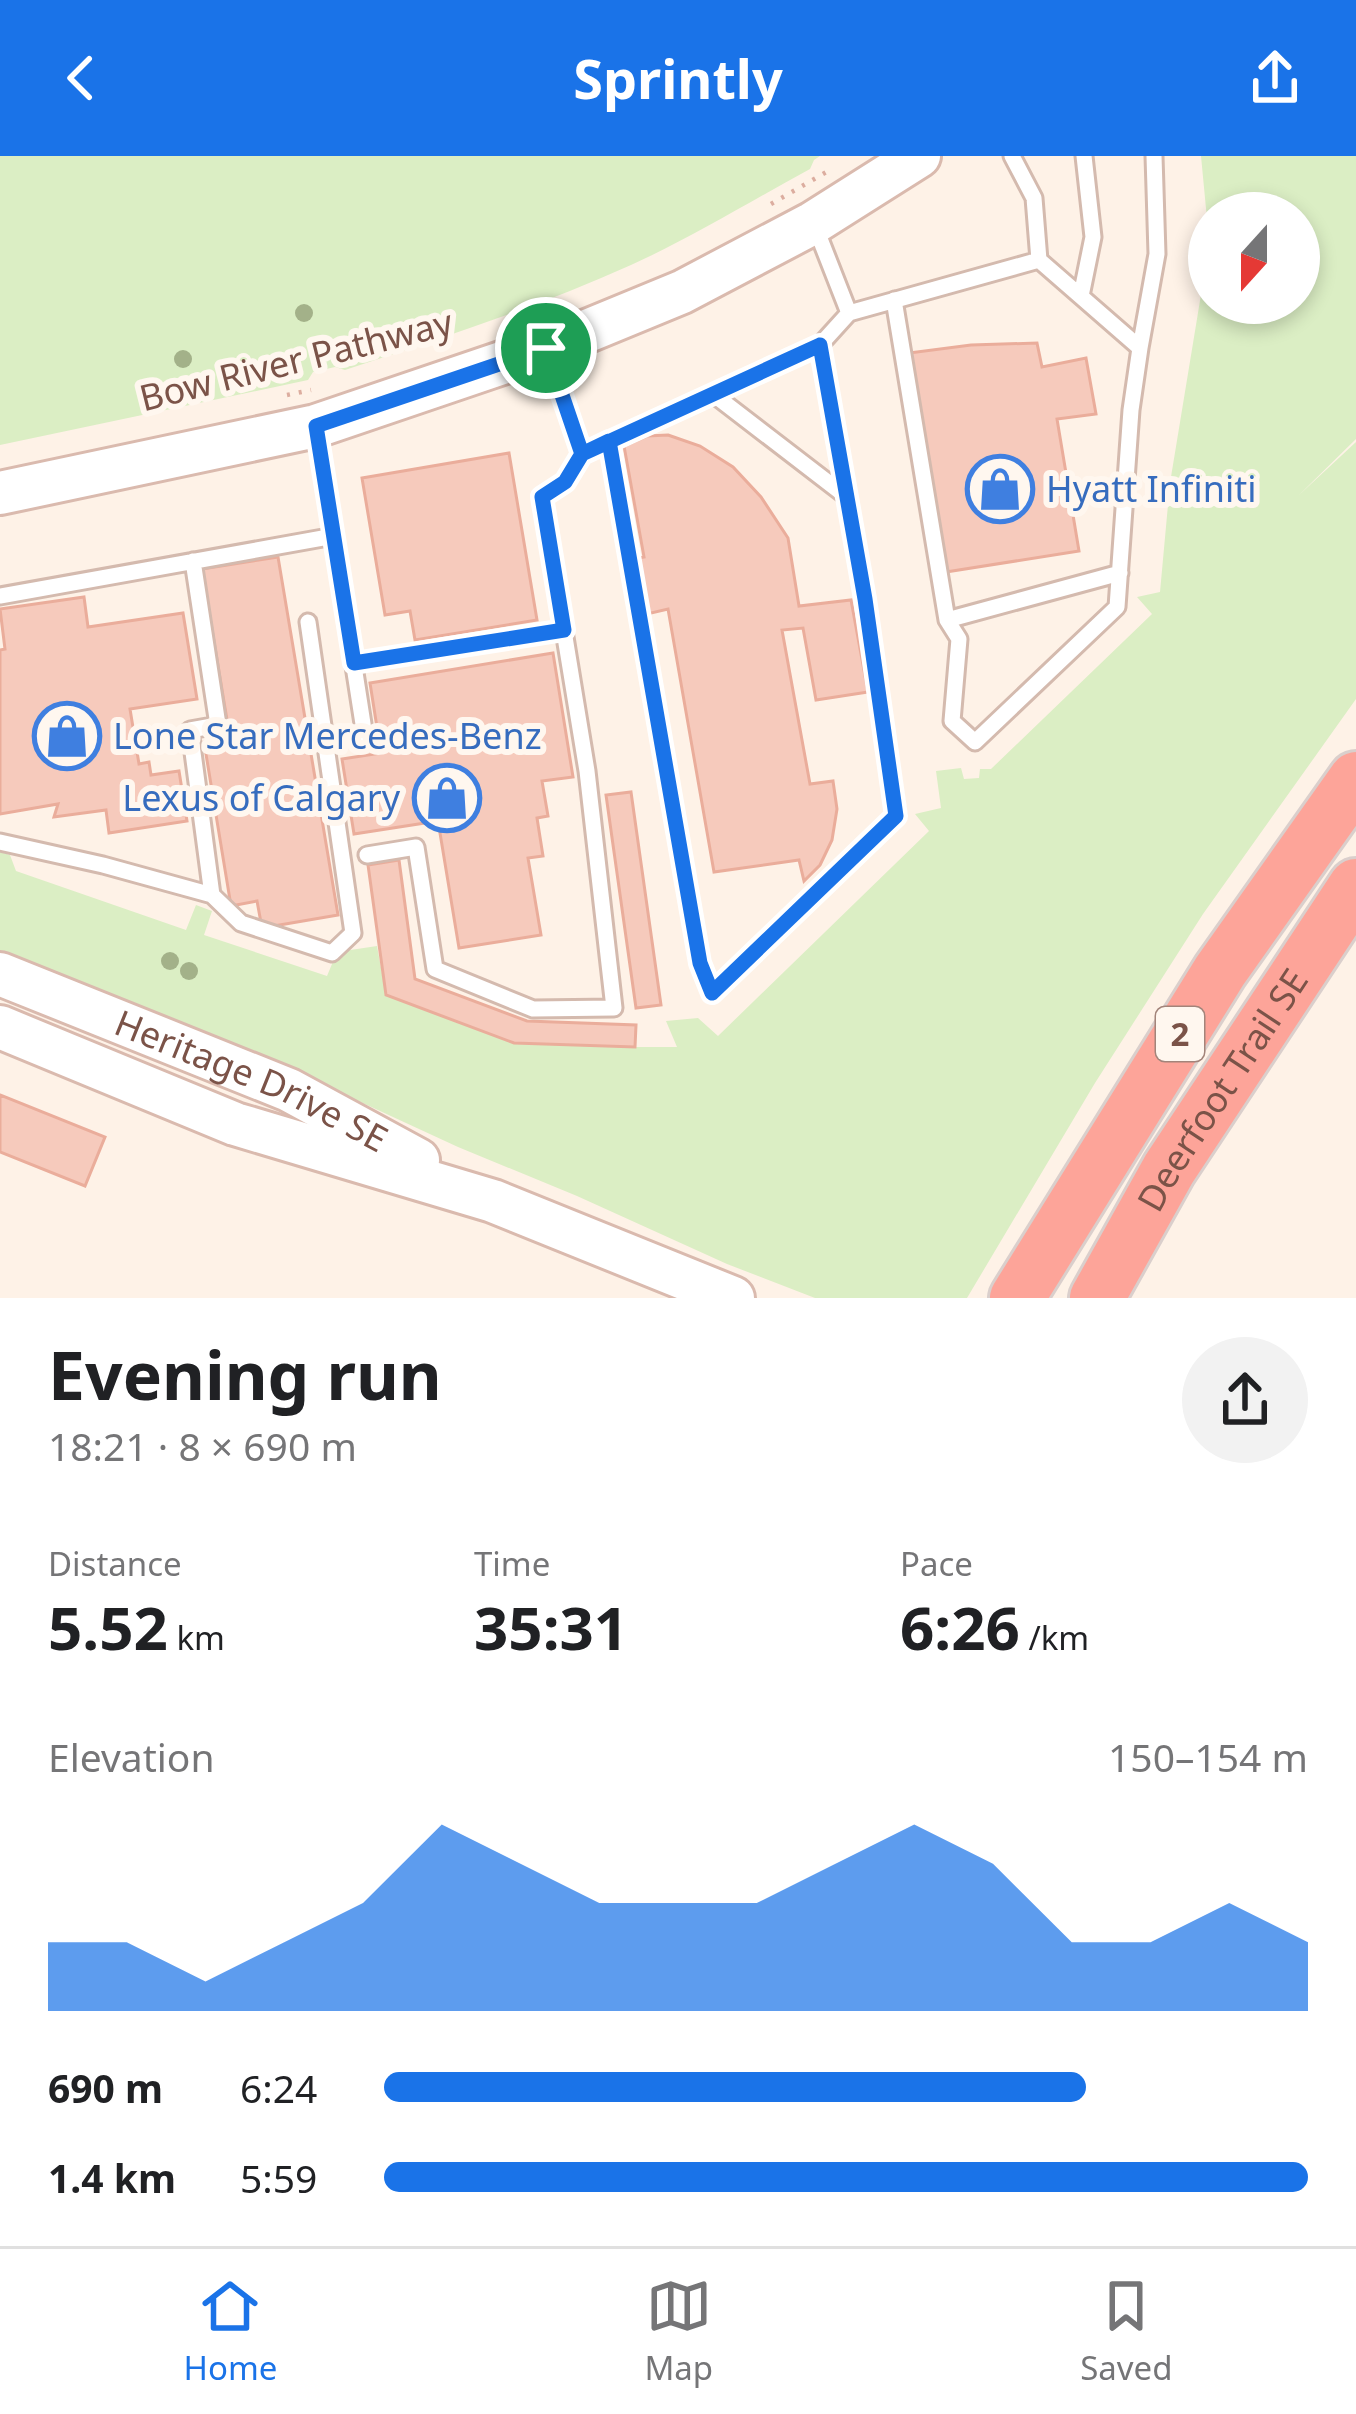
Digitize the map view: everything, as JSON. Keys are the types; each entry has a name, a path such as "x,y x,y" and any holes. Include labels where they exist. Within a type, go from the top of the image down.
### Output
{"highway":[{"name":"Deerfoot Trail SE","path":"1016,1298 1220,971 1356,779"},
{"name":"Deerfoot Trail SE","path":"1097,1298 1169,1169 1356,886"}],"main road":[{"path":"0,493 546,348 682,292 813,223 919,156"},
{"name":"Heritage Drive SE","path":"0,974 290,1090 493,1201"},
{"name":"Heritage Drive SE","path":"0,1027 235,1124 493,1201 733,1298"}],"lane":[{"path":"1012,156 1034,198 1039,260 1140,348"},
{"path":"1081,296 1093,237 1084,156"},
{"path":"894,300 947,620 959,639 952,721 975,742 1117,608 1131,410 1157,254 1154,156"},
{"path":"813,223 849,313"},
{"path":"367,855 416,848 435,969 532,1009 614,1008 586,771 542,497 565,482 582,454 820,345 849,313 1039,260"},
{"path":"609,441 700,963 712,993 896,816 865,599 820,345"},
{"path":"546,348 582,454"},
{"path":"712,394 847,497"},
{"path":"320,406 334,536 367,743"},
{"path":"0,596 334,536"},
{"path":"193,562 218,724 190,730 212,895"},
{"path":"947,620 1120,573"},
{"path":"0,842 212,895 241,923 332,953 353,933 308,622"},
{"path":"354,663 564,630"}],"path":[{"path":"770,205 836,166"},
{"name":"Bow River Pathway","path":"283,396 320,406"}],"green space":[{"path":"0,156 820,156 810,169 654,254 490,321 345,370 335,367 313,372 308,380 0,445"},
{"path":"1201,156 1356,156 1356,439 1298,496 1356,442 1356,699 1203,914 967,1298 815,1298 458,1147 276,1063 0,952 0,852 10,855 16,871 186,930 196,905 212,911 204,935 327,976 337,952 377,946 386,995 635,1047 677,1047 666,1021 698,1018 718,1036 929,831 915,814 941,808 936,771 961,768 964,779 979,778 980,769 991,769 1152,614 1137,597 1160,592 1170,483 1196,324 1320,324 1320,192 1204,192"}],"building":[{"name":"Hyatt Infiniti","path":"1037,343 1042,367 1086,358 1096,414 1057,419 1079,551 946,572 909,353"},
{"path":"668,435 700,446 733,467 761,497 788,538 799,606 851,600 868,692 816,700 803,628 782,630 810,784 833,781 837,809 832,840 820,865 804,881 799,860 714,872 668,609 647,614 638,558 644,557 624,446 647,436"},
{"path":"509,453 537,620 415,640 410,611 385,615 362,478"},
{"path":"278,557 338,915 262,928 257,901 231,906 204,742 230,738 202,569"},
{"name":"Lone Star Mercedes-Benz","path":"84,597 88,627 183,613 197,699 130,709 139,764 149,762 151,775 179,771 187,821 109,833 106,810 54,817 58,804 0,814 0,650 5,649 0,609"},
{"name":"Lexus of Calgary","path":"553,653 573,777 542,781 548,816 537,818 543,856 528,858 541,935 459,948 438,821 354,834 342,759 381,753 370,683"},
{"path":"631,792 661,1005 636,1008 606,795"},
{"name":"Lexus of Calgary","path":"399,860 415,979 527,1021 636,1025 635,1047 514,1043 386,995 368,865"},
{"path":"0,1095 105,1137 85,1186 0,1152"}],"place":[{"name":"Hyatt Infiniti","path":"1000,489"},
{"name":"Lone Star Mercedes-Benz","path":"67,736"},
{"name":"Lexus of Calgary","path":"447,798"}],"route":[{"path":"546,348 316,426 354,663 564,630 542,497 565,482 582,454 609,441 647,651 700,963 712,993 896,816 865,599 820,345 582,454 546,348"}]}
